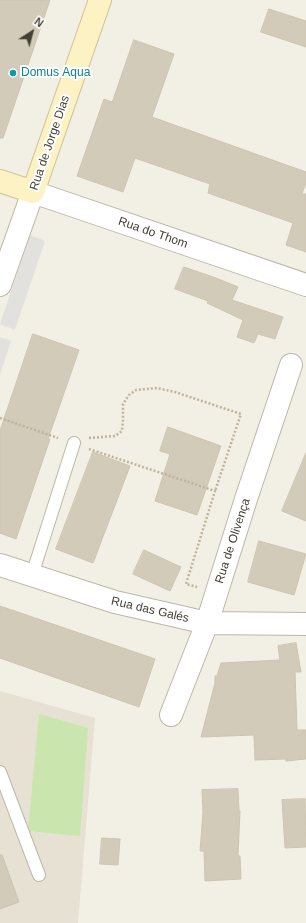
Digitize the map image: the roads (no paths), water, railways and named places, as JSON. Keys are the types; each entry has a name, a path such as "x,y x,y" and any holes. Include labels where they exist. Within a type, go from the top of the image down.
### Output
{"main road":[{"name":"Rua de Jorge Dias","path":"33,192 100,0"},
{"name":"Rua do Thom","path":"0,181 33,192"}],"street":[{"name":"Rua do Thom","path":"33,192 306,285"},
{"name":"Rua de Jorge Dias","path":"0,285 33,192"},
{"name":"Rua de Olivença","path":"171,716 207,623 291,365"},
{"name":"Rua das Galés","path":"0,565 114,602 207,623 306,624"}],"lane":[{"path":"32,575 74,443"},
{"path":"0,772 39,874"}],"place":[{"name":"Domus Aqua","path":"13,73"}]}
